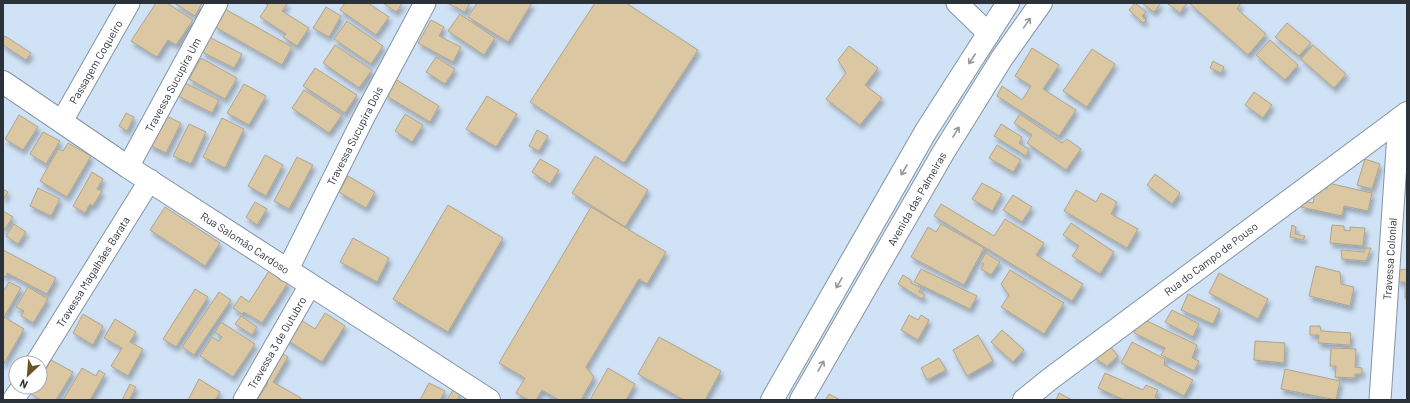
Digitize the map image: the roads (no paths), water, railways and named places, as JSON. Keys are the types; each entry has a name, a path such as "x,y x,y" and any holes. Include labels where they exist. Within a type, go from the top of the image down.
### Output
{"street":[{"name":"Passagem Coqueiro","path":"62,121 129,3"},
{"name":"Travessa Sucupira Um","path":"128,167 217,3"},
{"name":"Travessa Sucupira Dois","path":"287,271 364,117 425,3"},
{"path":"957,3 989,34"},
{"path":"772,400 926,130 1008,3"},
{"name":"Avenida das Palmeiras","path":"801,400 942,153 1002,58 1041,3"},
{"name":"Rua Salomão Cardoso","path":"3,82 128,167 489,400"},
{"name":"Rua do Campo de Pouso","path":"1024,400 1050,379 1403,116"},
{"name":"Travessa Colonial","path":"1380,400 1403,116"},
{"name":"Travessa Magalhães Barata","path":"41,355 150,180"},
{"name":"Travessa 3 de Outubro","path":"244,400 310,285"}]}
